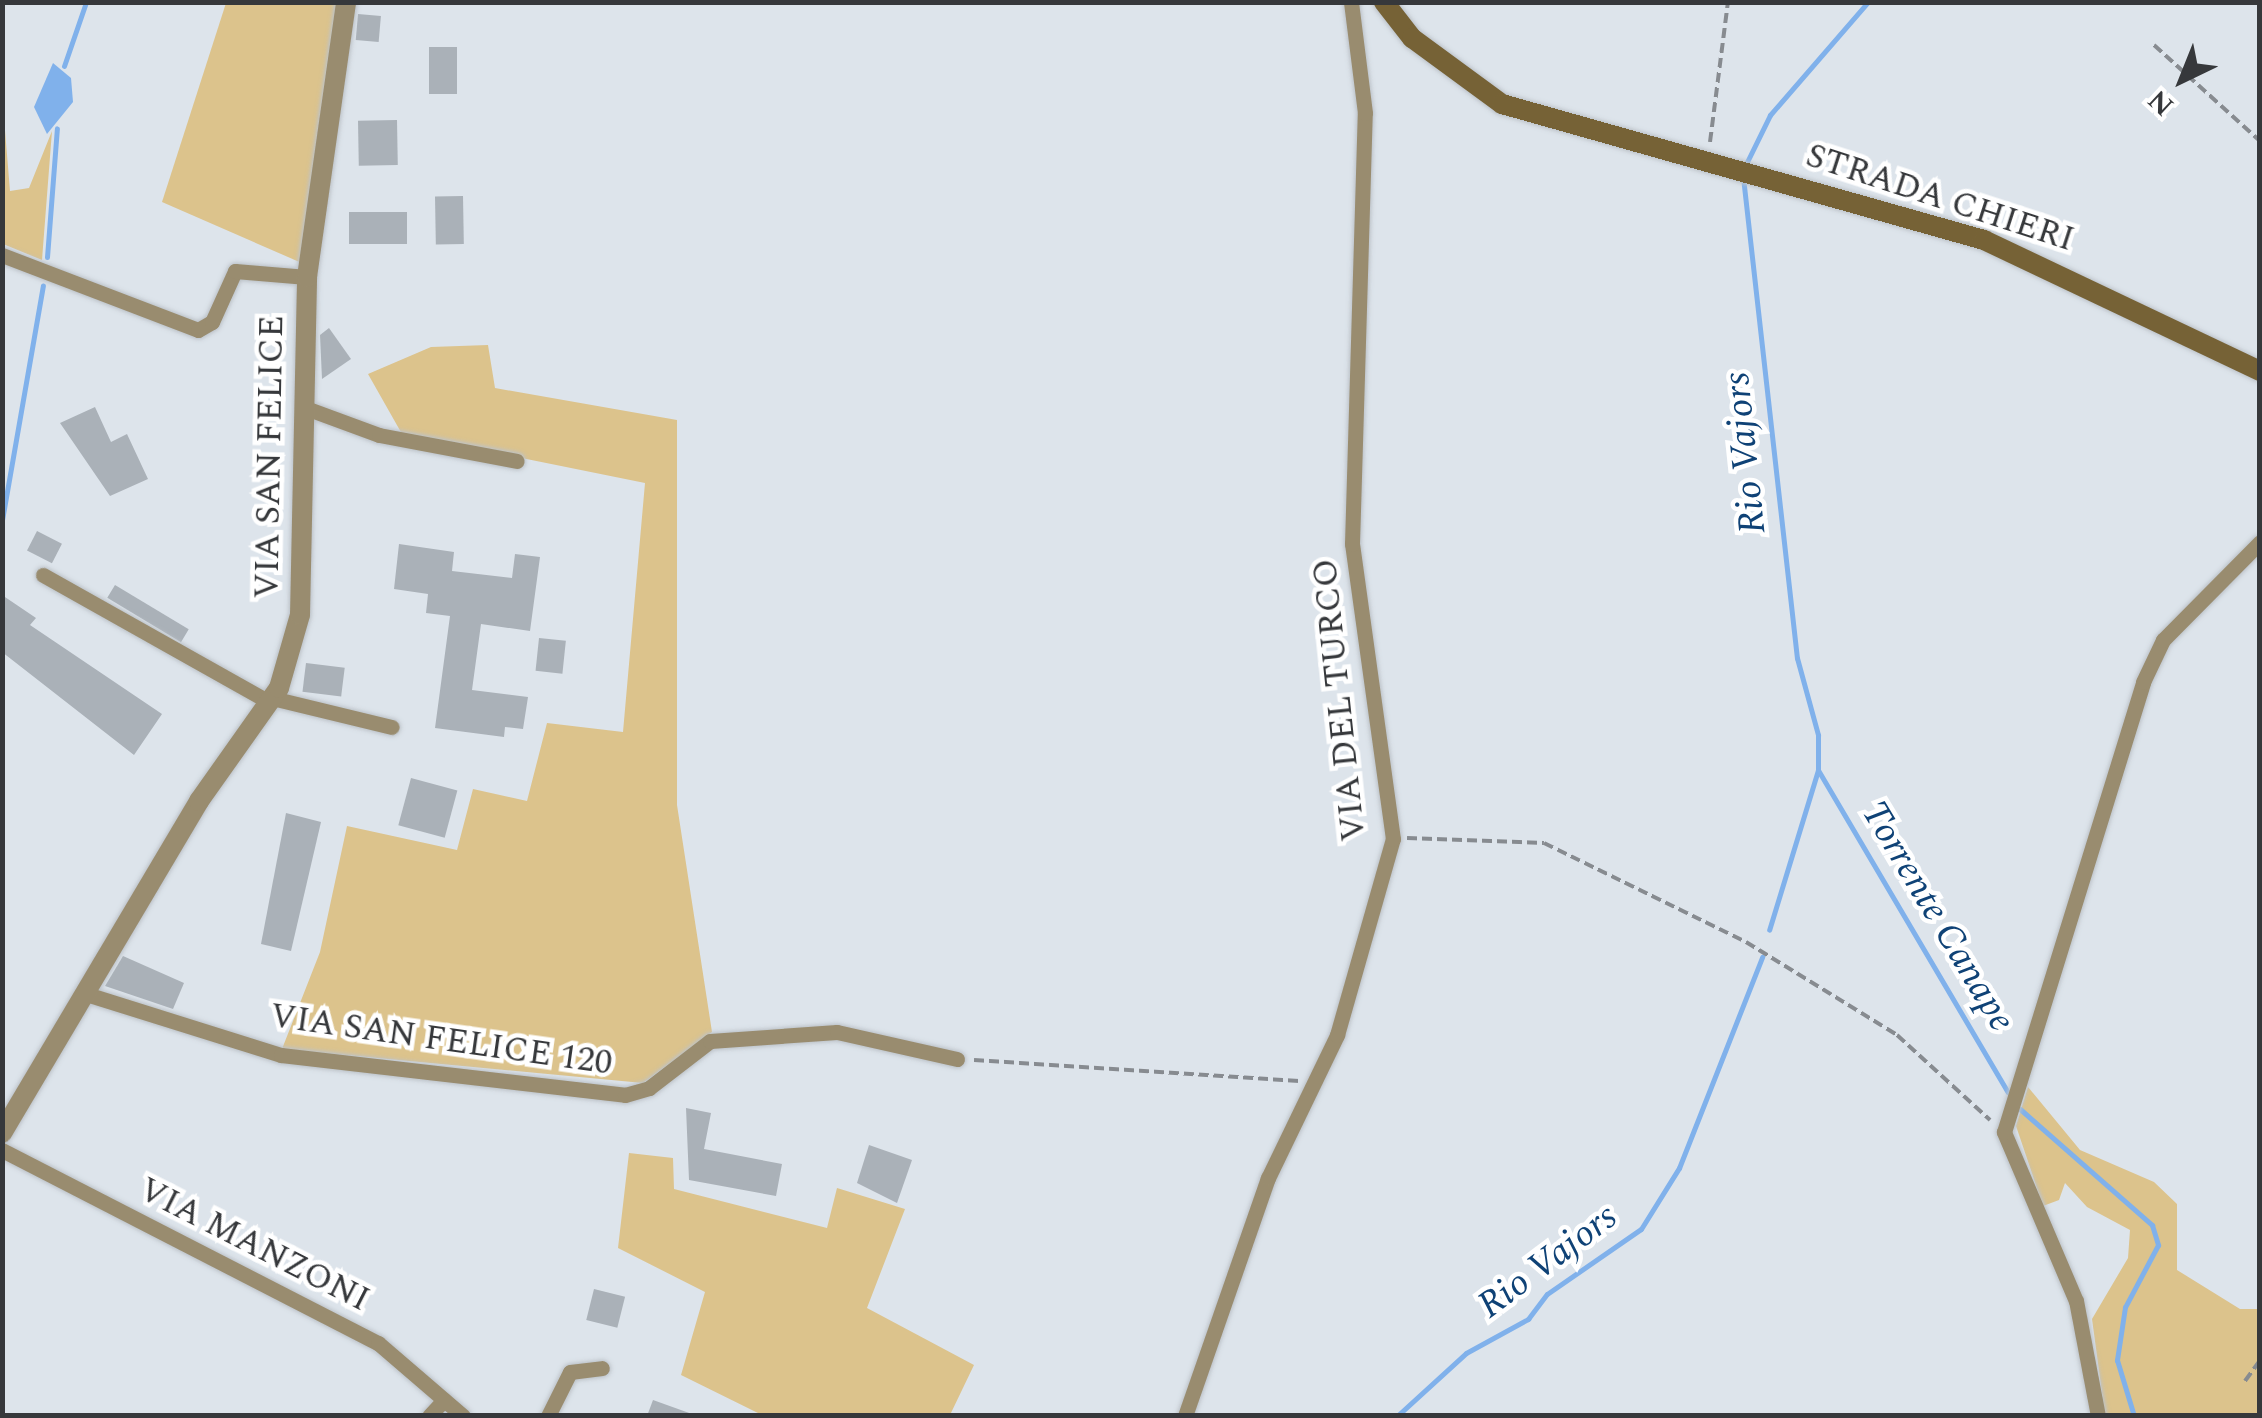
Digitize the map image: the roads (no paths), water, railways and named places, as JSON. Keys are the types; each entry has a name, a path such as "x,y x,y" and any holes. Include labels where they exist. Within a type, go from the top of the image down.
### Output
{"main road":[{"name":"STRADA CHIERI","path":"1384,2 1412,38 1502,104 2001,246 2260,371"}],"street":[{"name":"VIA SAN FELICE","path":"2,1133 83,993 270,700 300,614 307,277 346,2"},
{"name":"VIA DEL TURCO","path":"1185,1416 1268,1178 1318,1082 1393,838 1352,544 1365,114 1351,2"},
{"path":"2,255 198,330 212,322 235,271 307,277"},
{"path":"303,407 379,436 517,462"},
{"path":"2098,1416 2076,1301 2004,1132 2143,682 2164,640 2260,542"},
{"path":"43,575 270,700 392,728"},
{"name":"VIA SAN FELICE 120","path":"83,993 281,1055 624,1095 649,1088 710,1041 837,1032 957,1059"},
{"name":"VIA MANZONI","path":"2,1150 283,1290 378,1343 462,1416"},
{"path":"548,1416 570,1372 602,1368"},
{"path":"430,1416 444,1400"}],"water":[{"path":"53,63 71,78 73,102 47,134 34,107"}],"waterway":[{"path":"64,66 86,2"},
{"name":"Rio Vajors","path":"1745,166 1770,115 1868,2"},
{"path":"47,257 57,128"},
{"path":"1743,177 1797,658 1818,735 1818,770 1769,930"},
{"path":"2,520 43,286"},
{"name":"Torrente Canape","path":"1818,770 2008,1092"},
{"name":"Rio Vajors","path":"1397,1416 1466,1353 1528,1319 1547,1294 1641,1229 1679,1168 1762,957"},
{"name":"Torrente Canape","path":"2020,1109 2152,1225 2158,1245 2125,1307 2117,1360 2134,1416"}]}
